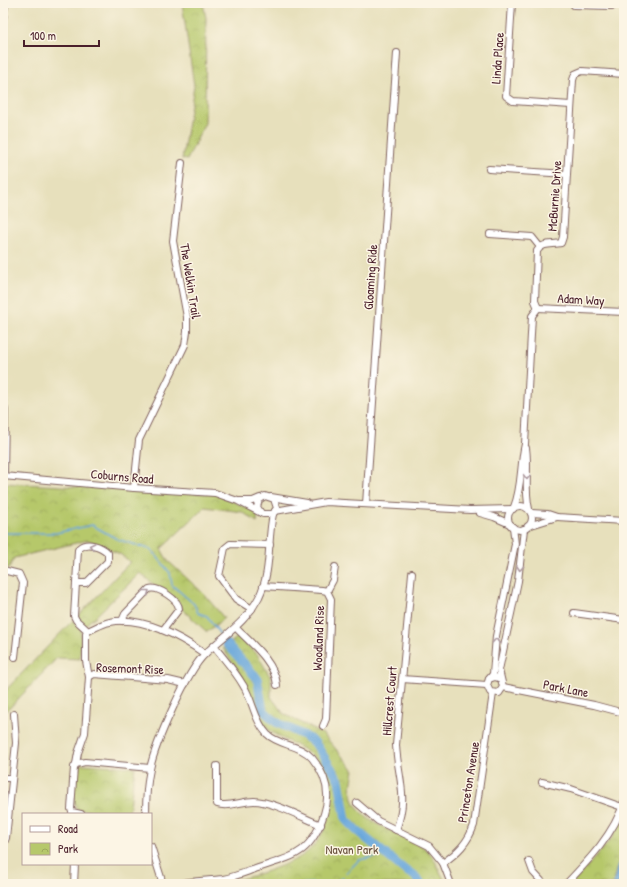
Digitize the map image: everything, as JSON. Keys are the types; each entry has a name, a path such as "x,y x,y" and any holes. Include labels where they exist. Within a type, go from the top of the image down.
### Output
{"street":[{"path":"3,19 5,3"},
{"name":"Linda Place","path":"512,3 506,96 513,101 571,104"},
{"path":"574,5 611,6 624,3"},
{"name":"Gloaming Ride","path":"366,504 397,53"},
{"name":"McBurnie Drive","path":"513,508 519,492 521,462 525,444 532,316 538,308 535,301 537,251 540,247 547,244 561,243 573,80 575,74 582,71 624,74"},
{"name":"The Welkin Trail","path":"134,488 139,440 185,345 188,332 187,317 174,241 182,163"},
{"path":"489,169 567,174"},
{"path":"490,234 532,238 540,247"},
{"name":"Adam Way","path":"538,308 624,312"},
{"path":"3,400 5,410 3,476"},
{"name":"McBurnie Drive","path":"525,444 528,459 527,500 530,511"},
{"name":"Coburns Road","path":"3,476 134,488 215,493 238,501 262,514"},
{"path":"146,813 150,768 157,746 185,684 194,667 205,654 236,628 252,609 263,586 268,571 270,545 267,520 259,511 258,503 262,497 271,496 313,503"},
{"path":"269,530 276,501 271,496"},
{"name":"Coburns Road","path":"238,501 253,501 262,497"},
{"path":"262,514 313,503 326,502 470,510 513,508 522,506 530,511 558,517 624,522"},
{"path":"513,508 509,514 515,544 496,636 493,674 489,679 487,686 488,690 493,693 499,693 503,687 499,670 518,581 526,528 532,520 530,511"},
{"path":"470,510 490,515 518,529 526,528 558,517"},
{"path":"252,609 236,599 221,580 219,571 225,548 230,544 270,545"},
{"path":"77,583 86,583 108,561 109,555 107,551 92,545 80,546 78,550 74,616 76,620 88,631"},
{"path":"327,591 334,580 335,567"},
{"path":"3,570 19,574 23,583 15,657"},
{"name":"Hillcrest Court","path":"396,830 403,804 396,745 412,573"},
{"name":"Woodland Rise","path":"263,586 327,591 331,599 326,719 323,726"},
{"path":"122,621 125,614 149,589 157,589 177,602 179,606 163,630"},
{"path":"574,613 624,620"},
{"path":"89,677 86,661 86,634 88,631 110,622 122,621 143,624 163,630 184,639 205,654"},
{"path":"236,628 264,658 274,675 277,684"},
{"path":"178,884 189,881 224,879 291,857 306,847 317,833 326,809 328,796 326,781 319,767 311,757 294,746 276,740 267,734 256,719 244,686 214,646"},
{"name":"Rosemont Rise","path":"72,813 74,767 84,733 89,677 94,674 168,680 185,684"},
{"path":"489,679 495,677 501,679"},
{"path":"402,679 487,686"},
{"name":"Park Lane","path":"503,687 594,705 624,713"},
{"name":"Princeton Avenue","path":"443,863 462,848 471,834 474,825 493,693"},
{"path":"3,845 6,838 16,744 14,714"},
{"path":"76,764 85,762 150,768"},
{"path":"217,766 217,804 222,806 253,801 264,802 321,825"},
{"path":"3,778 12,778"},
{"path":"542,782 623,804 608,835 593,856 566,884"},
{"path":"356,803 378,821 429,846 443,863 451,884"},
{"path":"152,849 163,884"},
{"path":"3,854 3,865"},
{"path":"528,861 533,872 544,884"},
{"path":"74,884 76,865"}],"green space":[{"path":"182,3 203,3 206,18 205,123 187,160 182,159 194,86"},
{"path":"3,483 217,494 258,513 257,522 242,512 205,507 161,549 168,561 203,593 224,618 207,632 183,610 177,600 153,584 140,573 85,625 77,617 130,562 120,554 88,540 14,558 9,568 3,567"},
{"path":"73,620 81,630 80,659 57,658 3,715 3,693"},
{"name":"Navan Park","path":"238,637 257,654 271,678 271,697 284,714 323,734 354,770 351,791 355,804 362,813 370,820 413,841 427,850 434,859 447,884 211,884 233,881 274,869 287,864 306,853 315,844 322,833 330,808 328,783 324,771 317,760 311,754 268,729 259,718 246,683 223,648"},
{"path":"81,764 135,767 129,813 77,810 75,806 73,787 78,768"},
{"path":"624,815 624,884 572,884 612,838"}],"water":[{"path":"624,849 624,865 621,867 624,884 613,884 616,870"}],"waterway":[{"path":"3,533 56,533 92,525 117,539 152,550 170,573 172,585 194,604 198,613 207,616 222,637"},
{"path":"226,643 257,678 263,710 276,722 305,736 315,743 339,780 346,820 406,871 414,875 421,884"},
{"path":"346,873 359,860 387,854"},
{"path":"303,884 329,883 343,877"}]}
